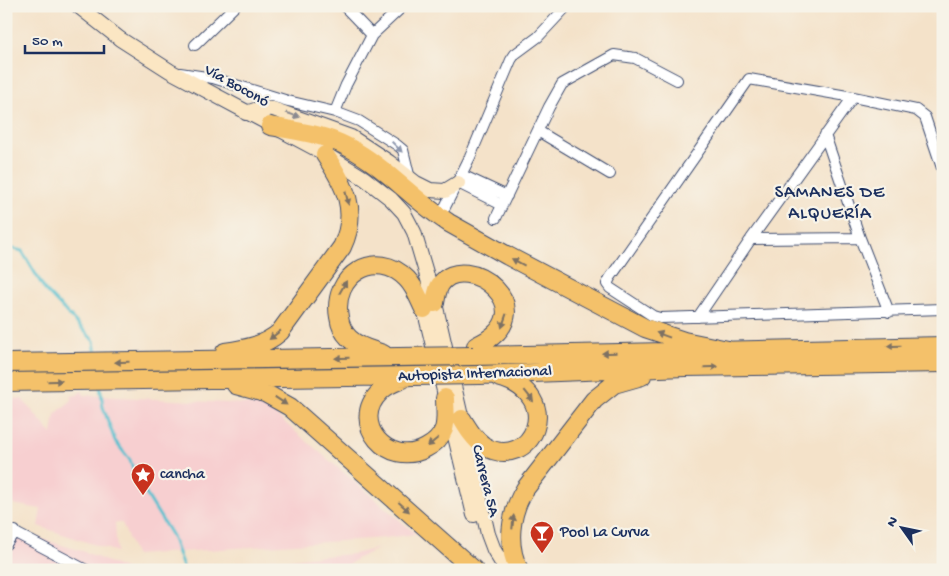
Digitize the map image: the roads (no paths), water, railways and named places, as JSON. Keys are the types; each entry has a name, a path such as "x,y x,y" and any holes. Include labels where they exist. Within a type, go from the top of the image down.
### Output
{"highway":[{"path":"270,126 317,136 355,150 440,217 508,256 645,328 684,342 728,350"},
{"path":"170,362 256,346 269,340 285,326 340,252 348,235 350,215 346,194 341,180 325,155"},
{"path":"395,357 362,346 350,339 340,322 338,297 345,282 356,271 368,266 379,265 389,267 398,272 408,280 429,306 440,284 446,278 456,273 477,277 497,290 506,305 505,321 496,334 475,351"},
{"name":"Autopista Internacional","path":"6,363 428,357 475,351 728,350 943,346"},
{"name":"Autopista Internacional","path":"6,382 411,377 684,368 943,363"},
{"path":"519,570 513,552 512,528 517,503 580,417 598,397 614,384 684,368"},
{"path":"462,419 483,445 495,450 507,451 519,448 528,442 534,433 537,423 537,412 530,395 521,387 511,382 484,375"},
{"path":"411,377 388,385 381,390 370,408 369,420 372,432 378,442 389,450 397,453 411,453 423,450 436,441 445,425 445,398"},
{"path":"201,379 253,389 279,400 315,429 474,570"}],"main road":[{"name":"Vía Boconó","path":"78,6 120,39 170,71 325,155 364,178 383,192 396,213 407,240 418,279 429,306 462,419"},
{"path":"246,112 261,108 273,108 337,131 358,141 410,179 430,190 438,192 447,191 460,179"},
{"name":"Vía Boconó","path":"429,306 445,398"},
{"name":"Carrera 5A","path":"445,398 478,532 498,570"},
{"name":"Carrera 5A","path":"462,419 488,534 494,550 506,570"}],"street":[{"path":"195,45 235,6"},
{"path":"344,6 372,35"},
{"path":"335,112 346,85 372,35 403,6"},
{"path":"440,217 460,179 511,60 515,54 538,37 567,6"},
{"path":"496,218 562,84 614,55 635,58 677,80"},
{"path":"170,71 213,78 288,101 335,112 368,126 397,144 403,150 410,179"},
{"path":"943,171 925,118 916,110 750,79 607,284 610,288 653,316 660,318 943,309"},
{"path":"698,317 852,97"},
{"path":"358,141 368,126"},
{"path":"538,131 610,174"},
{"path":"825,135 860,238 889,312"},
{"path":"460,179 504,200"},
{"path":"751,239 860,238"},
{"path":"6,544 11,529 86,570"}],"waterway":[{"path":"6,247 22,251 45,290 94,341 96,355"},
{"path":"100,386 103,407 115,441 130,460 135,476 172,536 184,570"}],"place":[{"name":"cancha","path":"143,496"},
{"name":"Pool La Curva","path":"542,554"}],"district":[{"name":"SAMANES DE ALQUERÍA","path":"830,203"}]}
